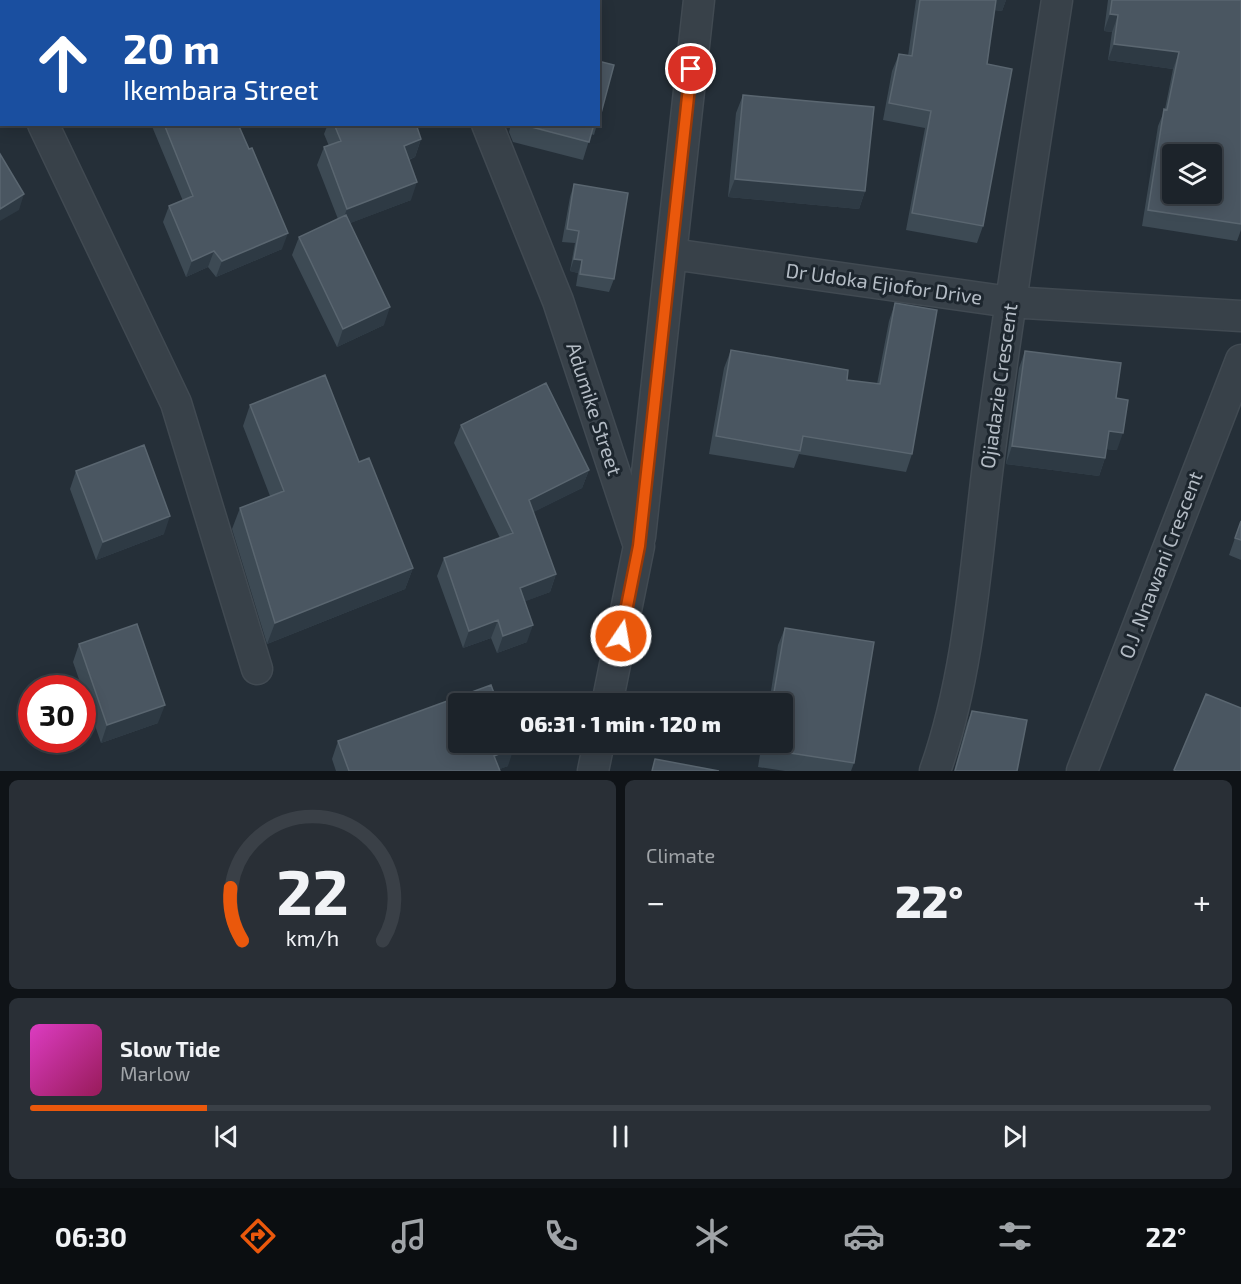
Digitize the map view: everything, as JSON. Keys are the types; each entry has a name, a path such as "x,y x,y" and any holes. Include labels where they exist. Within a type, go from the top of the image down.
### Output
{"street":[{"path":"639,546 699,0"},
{"name":"Ojiadazie Crescent","path":"935,771 946,739 964,646 1010,302 1057,0"},
{"path":"44,126 177,403 257,669"},
{"name":"Adumike Street","path":"488,126 558,301 639,546 609,693"},
{"name":"Dr Udoka Ejiofor Drive","path":"672,254 1010,302 1241,316"},
{"name":"O.J .Nnawani Crescent","path":"1082,771 1241,360"},
{"path":"593,771 596,753"}],"building":[{"path":"920,0 996,0 987,64 1012,69 983,226 912,213 931,111 889,103 899,54 912,56"},
{"path":"1112,0 1241,0 1241,224 1148,210 1164,109 1167,110 1179,52 1114,44 1118,15 1110,14"},
{"path":"600,62 614,65 600,117"},
{"path":"743,95 874,107 865,191 735,179"},
{"path":"165,126 239,126 249,149 252,148 288,233 222,261 214,251 192,261 169,206 193,196"},
{"path":"335,126 417,126 421,139 404,146 417,182 347,209 324,147 341,141"},
{"path":"528,126 593,126 589,142"},
{"path":"0,154 24,194 0,209"},
{"path":"574,184 628,193 614,279 580,274 582,260 574,259 579,231 567,229"},
{"path":"346,215 390,307 343,329 299,237"},
{"path":"895,303 937,310 912,454 803,436 800,451 716,436 731,350 848,370 847,380 880,384"},
{"path":"1025,351 1121,363 1116,398 1128,400 1123,433 1109,431 1105,458 1012,446"},
{"path":"325,375 359,462 369,458 413,568 275,623 240,508 284,491 250,405"},
{"path":"546,383 589,470 529,500 556,574 520,588 533,625 503,636 498,620 469,631 444,558 513,533 461,425"},
{"path":"144,445 170,516 103,542 76,471"},
{"path":"1241,521 1241,540 1235,538"},
{"path":"137,624 165,705 107,725 96,693 96,675 90,675 79,644"},
{"path":"785,628 874,642 854,763 790,753 793,753 793,693 774,693"},
{"path":"491,685 494,693 469,693"},
{"path":"1206,694 1241,708 1241,771 1174,770"},
{"path":"448,701 448,753 502,753 494,756 500,771 349,771 338,741"},
{"path":"972,711 1027,720 1017,771 955,771"},
{"path":"655,759 719,771 652,771"}],"route":[{"path":"621,636 639,546 691,69"}]}
